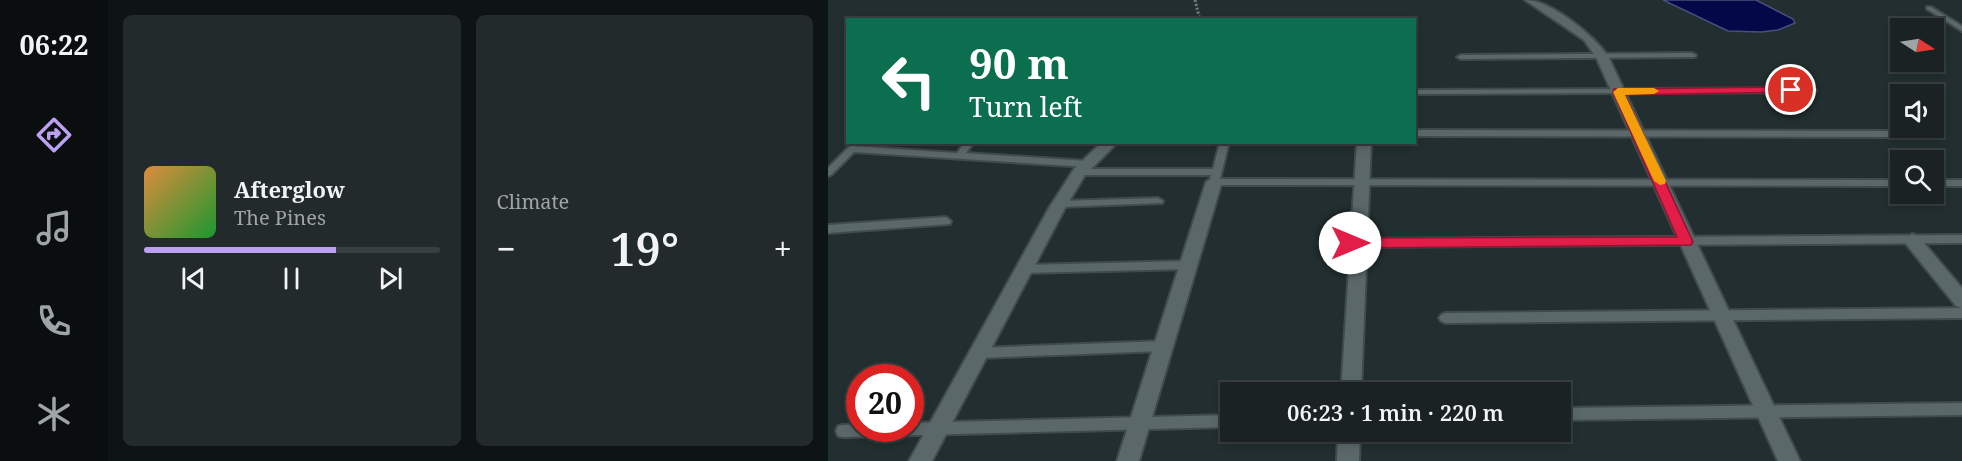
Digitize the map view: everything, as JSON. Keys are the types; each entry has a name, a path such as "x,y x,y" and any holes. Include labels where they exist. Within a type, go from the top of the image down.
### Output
{"street":[{"path":"1530,0 1588,38 1602,56 1639,133 1719,315 1789,461"},
{"path":"920,461 1059,204 1083,168 1109,144"},
{"path":"1351,382 1355,243 1364,144"},
{"path":"1128,461 1215,177"},
{"path":"1912,240 1962,301"},
{"path":"1348,461 1349,442"}],"lane":[{"path":"1929,8 1962,29"},
{"path":"1461,57 1692,55"},
{"path":"1416,92 1812,90"},
{"path":"1416,133 1890,134"},
{"path":"960,155 968,144"},
{"path":"1215,177 1224,144"},
{"path":"828,173 852,149 960,155 1083,168 1215,177 1362,182 1890,183"},
{"path":"1944,183 1962,183"},
{"path":"1059,204 1158,201"},
{"path":"828,229 946,221"},
{"path":"1355,243 1962,239"},
{"path":"1024,269 1188,265"},
{"path":"1445,318 1962,313"},
{"path":"978,354 1164,346"},
{"path":"1571,414 1962,409"},
{"path":"843,431 1220,421"}],"path":[{"path":"1195,0 1200,18"}],"shaded area":[{"path":"1663,0 1756,0 1793,19 1795,23 1778,30 1728,31"}],"slow traffic":[{"path":"1654,91 1618,92 1660,181"}],"route":[{"path":"1350,243 1686,242 1639,133 1618,92 1791,90"}]}
